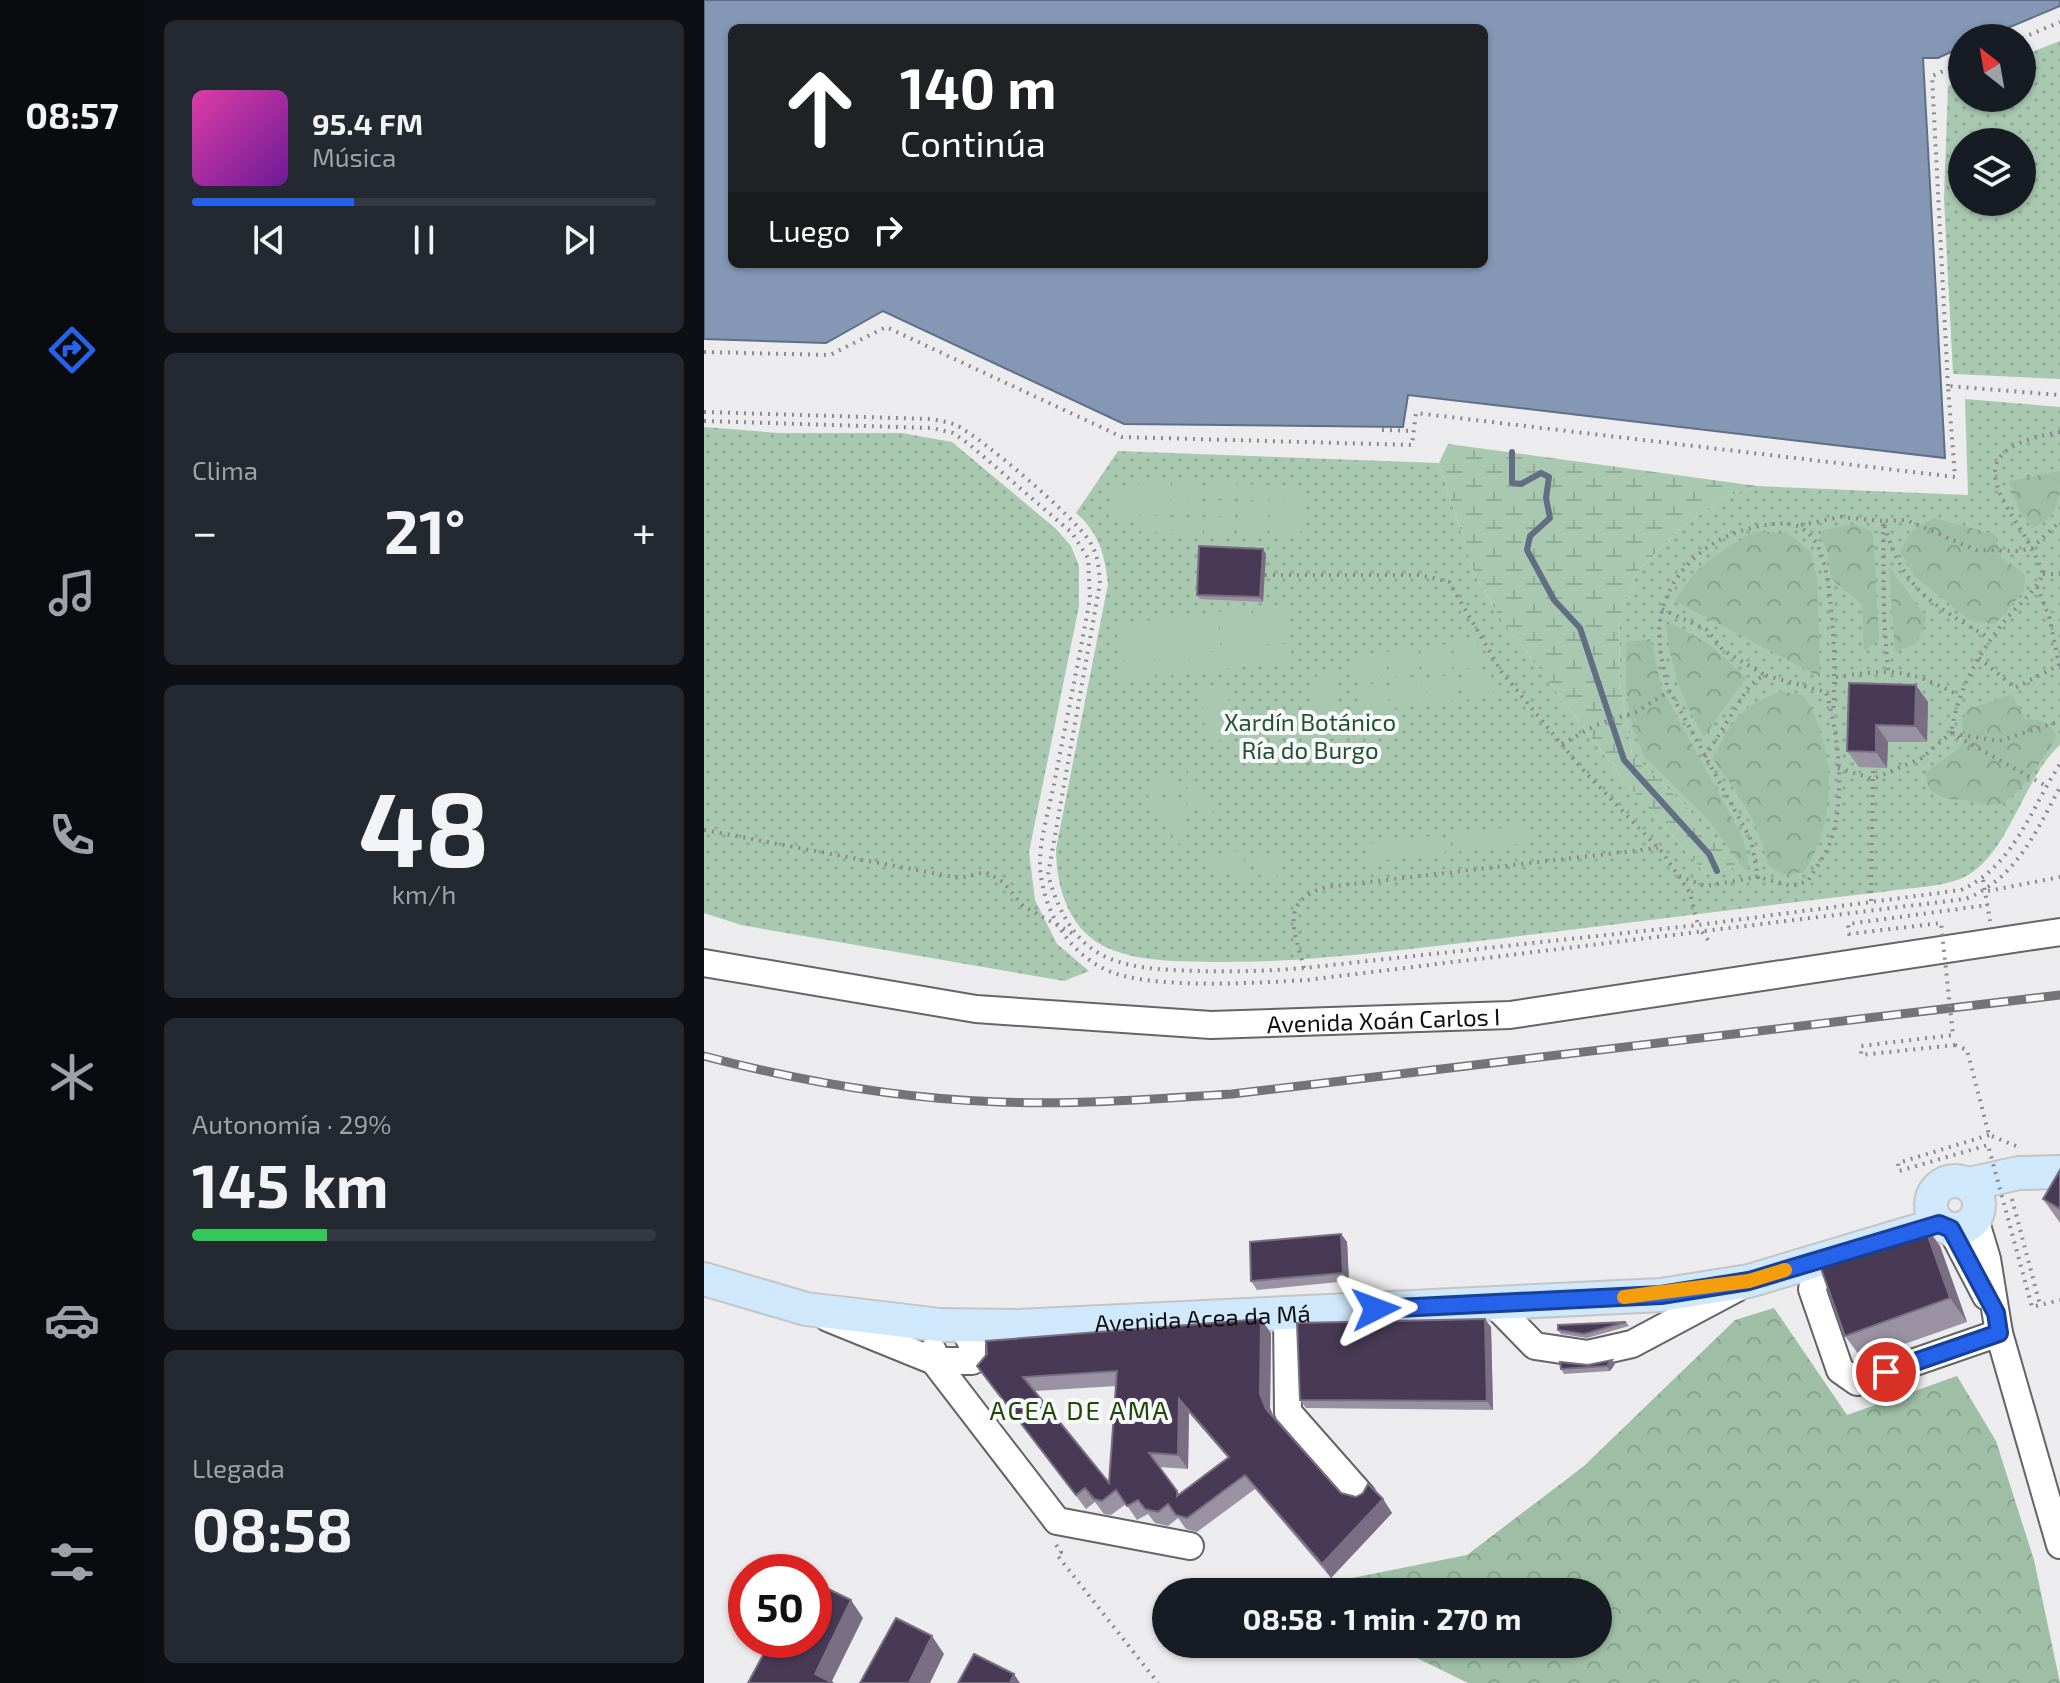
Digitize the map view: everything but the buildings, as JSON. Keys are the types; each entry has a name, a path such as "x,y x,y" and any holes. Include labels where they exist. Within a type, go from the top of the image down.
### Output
{"main road":[{"path":"1958,1210 2019,1173 2060,1174"},
{"path":"1958,1210 2014,1208 2060,1174"},
{"name":"Avenida Acea da Má","path":"704,1279 806,1309 951,1325 1018,1326 1494,1304 1579,1290 1661,1295 1749,1281 1958,1210"}],"street":[{"name":"Avenida Xoán Carlos I","path":"704,963 976,1009 1211,1025 1510,1015 2060,932"},
{"path":"1958,1210 2050,1470 2060,1545"},
{"path":"1812,1262 1812,1289 1840,1370 1857,1382 1997,1323"},
{"path":"1494,1304 1535,1346 1588,1354 1632,1344 1749,1281"},
{"path":"806,1309 934,1361 972,1361 1018,1326"},
{"path":"1287,1313 1288,1412 1362,1496"},
{"path":"968,1408 972,1344 951,1325 933,1345 934,1361 968,1408 1057,1521 1190,1546"}],"path":[{"path":"2036,32 2060,22"},
{"path":"704,352 830,355 886,327 1122,437 1412,445 1416,413 1955,477 1932,76 1948,69"},
{"path":"1948,386 2060,395"},
{"path":"704,412 932,419 954,424 971,434 1046,498 1089,541 1097,557 1100,583 1048,875 1058,908 1076,936"},
{"path":"704,421 932,428 953,433 1054,516 1081,546 1091,573 1090,598 1040,865 1044,890 1058,926 1080,953 1099,966 1123,975 1228,982 1307,980 1965,899 1986,891 2060,877"},
{"path":"1382,430 1414,431"},
{"path":"1838,768 1873,779 1922,758 1951,733 1958,695 1979,658 2009,616 2037,587 2043,574 2032,548 1995,490 1995,470 2004,453 2030,437 2060,432"},
{"path":"1758,877 1751,840 1670,691 1659,632 1662,609 1673,584 1692,559 1717,538 1743,528 1783,522 1801,525 1841,517 1906,520 1976,550 2032,548 2060,521"},
{"path":"1883,521 1895,561 1917,589 1945,612 1989,638"},
{"path":"1883,521 1888,670"},
{"path":"1679,876 1705,886 1758,877 1792,886 1808,881 1830,846 1835,826 1838,768 1833,714 1836,677 1825,560 1801,525"},
{"path":"2043,574 2060,574"},
{"path":"1265,575 1420,575 1449,582 1501,671 1562,744 1658,848 1679,876 1690,893 1698,925 1711,944"},
{"path":"1979,658 2015,688 2060,667 2049,616 2037,587"},
{"path":"1662,609 1707,630 1723,650 1764,675 1826,692 1833,714"},
{"path":"1836,677 1888,670 1920,675 1958,695"},
{"path":"1705,757 1750,685 1764,675"},
{"path":"1562,744 1615,717 1636,712 1670,691"},
{"path":"1951,733 1999,741 2060,721"},
{"path":"1951,733 2046,786"},
{"path":"704,830 959,878 986,872 1003,882 1023,906 1076,936 1103,957 1136,969 1259,972 1698,925 1961,890 1983,880 2029,821 2060,764"},
{"path":"1872,902 1873,767"},
{"path":"1986,891 2018,860 2060,787"},
{"path":"1304,968 1294,914 1296,902 1306,893 1326,887 1658,848"},
{"path":"1983,880 1991,927"},
{"path":"1988,905 1848,924 1849,934 1941,923 1953,1035 1861,1046 1861,1055 1955,1045 1967,1050 1989,1135 1898,1163 1899,1171 1988,1145 2032,1307 2060,1300"},
{"path":"2014,1208 2040,1305"},
{"path":"1056,1545 1061,1552 1057,1555 1158,1683"}],"green space":[{"path":"2060,41 2060,379 1953,374 1944,199 1948,86 1948,112 2036,112 2036,50"},
{"name":"Xardín Botánico Ría do Burgo","path":"1965,399 2060,407 2060,745 2037,775 1995,849 1968,875 1951,882 1920,887 1405,949 1276,961 1185,961 1134,956 1096,942 1075,921 1059,879 1056,849 1108,584 1100,545 1076,513 1118,451 1439,463 1475,575 1499,616 1621,777 1706,874 1736,867 1684,804 1632,754 1620,683 1619,618 1638,571 1680,529 1721,499 1757,486 1968,495"},
{"path":"704,427 778,433 902,433 952,442 1055,528 1071,546 1079,566 1079,606 1029,852 1035,900 1057,944 1089,971 1064,981 741,925 704,913"},
{"path":"1448,444 1757,486 1721,499 1680,529 1638,571 1619,618 1620,683 1632,754 1684,804 1737,867 1706,874 1621,777 1499,616 1475,575 1439,463"},
{"path":"2060,471 2060,490 2053,513 2032,528 2019,511 2009,481"},
{"path":"1139,479 1169,480 1169,496 1139,495"},
{"path":"1172,480 1202,482 1202,498 1172,496"},
{"path":"1207,482 1237,483 1236,499 1206,498"},
{"path":"1240,484 1270,485 1269,501 1239,499"},
{"path":"1273,485 1304,486 1303,502 1273,501"},
{"path":"1111,487 1136,489 1134,520 1109,519"},
{"path":"1138,497 1168,498 1167,514 1137,513"},
{"path":"1171,498 1201,499 1201,515 1171,514"},
{"path":"1206,500 1236,501 1235,517 1205,516"},
{"path":"1239,501 1269,503 1268,519 1238,517"},
{"path":"1272,502 1303,504 1302,520 1272,519"},
{"path":"1137,515 1167,516 1166,533 1136,531"},
{"path":"1170,517 1200,518 1199,534 1170,533"},
{"path":"1204,518 1234,519 1234,535 1204,534"},
{"path":"1934,518 1994,534 2002,558 2025,574 2024,591 1995,624 1971,621 1915,577 1900,550 1914,529"},
{"path":"1238,519 1268,521 1267,537 1237,535"},
{"path":"1271,521 1301,522 1300,538 1271,537"},
{"path":"1854,524 1873,532 1879,640 1864,651 1862,604 1831,579 1828,554 1818,531"},
{"path":"1755,532 1787,532 1811,552 1817,579 1820,677 1675,601 1709,560"},
{"path":"1889,567 1927,618 1917,643 1895,652"},
{"path":"1286,604 1288,622 1263,626 1288,624 1290,642 1255,646 1258,657 1257,647 1290,643 1292,661 1225,669 1218,612 1251,608 1254,628 1253,608"},
{"path":"1217,612 1221,650 1203,652 1222,651 1223,669 1191,673 1188,653 1190,673 1157,677 1150,620 1183,616 1186,636 1184,616"},
{"path":"1149,620 1155,677 1122,680 1120,662 1139,660 1120,661 1116,624"},
{"path":"1665,620 1709,644 1746,677 1704,737 1678,681"},
{"path":"1651,639 1661,687 1743,838 1749,867 1745,870 1708,819 1645,757 1633,730 1626,692 1626,642"},
{"path":"1476,641 1489,665 1464,669 1458,664 1455,643"},
{"path":"1450,644 1454,665 1450,671 1424,674 1420,647"},
{"path":"1417,648 1420,674 1395,677 1389,672 1386,652"},
{"path":"1381,652 1385,672 1380,678 1355,681 1352,656"},
{"path":"1490,670 1494,697 1463,700 1460,679 1465,673"},
{"path":"1329,673 1335,675 1341,723 1325,730 1315,727 1309,679"},
{"path":"1451,675 1456,680 1459,700 1429,704 1425,678"},
{"path":"1421,679 1424,705 1394,708 1391,687 1396,682"},
{"path":"1381,683 1387,688 1390,709 1359,713 1356,686"},
{"path":"1210,685 1227,687 1233,735 1224,741 1206,738 1201,691"},
{"path":"1781,691 1804,696 1815,716 1827,761 1829,784 1823,830 1815,852 1804,872 1785,875 1768,865 1754,822 1713,759 1725,734 1739,716 1756,703"},
{"path":"2012,694 2025,719 2048,725 2056,738 2022,786 2006,801 1994,805 1945,798 1929,789 1925,773 1961,747 1965,732 1961,723 1967,710"},
{"path":"1168,769 1179,801 1148,787 1160,770"},
{"path":"1188,769 1214,814 1187,805"},
{"path":"1147,793 1183,807 1183,848 1166,827"},
{"path":"1527,825 1529,843 1454,852 1452,834"},
{"path":"1442,835 1445,853 1369,862 1367,844"},
{"path":"1238,851 1260,882 1221,872 1199,859"},
{"path":"1246,854 1280,859 1281,870 1273,883 1263,879"},
{"path":"1774,1308 1847,1415 1957,1376 1996,1441 2034,1560 2060,1683 1468,1683 1417,1658 1612,1658 1612,1578 1352,1578 1467,1555 1584,1466 1735,1320"}],"water":[{"path":"704,0 2060,0 2060,6 2017,24 1948,24 1948,53 1938,58 1923,58 1945,458 1408,395 1403,427 1124,424 883,311 826,343 704,339"}],"waterway":[{"path":"1512,452 1512,483 1521,484 1541,473 1549,477 1546,498 1550,518 1530,536 1527,550 1554,600 1580,628 1624,760 1709,854 1717,871"}],"railway":[{"path":"704,1056 813,1081 888,1093 1029,1103 1116,1101 1232,1094 2060,995"}],"slow traffic":[{"path":"1624,1297 1661,1295 1749,1281 1785,1270"}],"district":[{"name":"ACEA DE AMA","path":"1080,1409"}],"route":[{"path":"1376,1309 1661,1295 1749,1281 1939,1224 1951,1229 1996,1313 1999,1333 1886,1372"}]}
